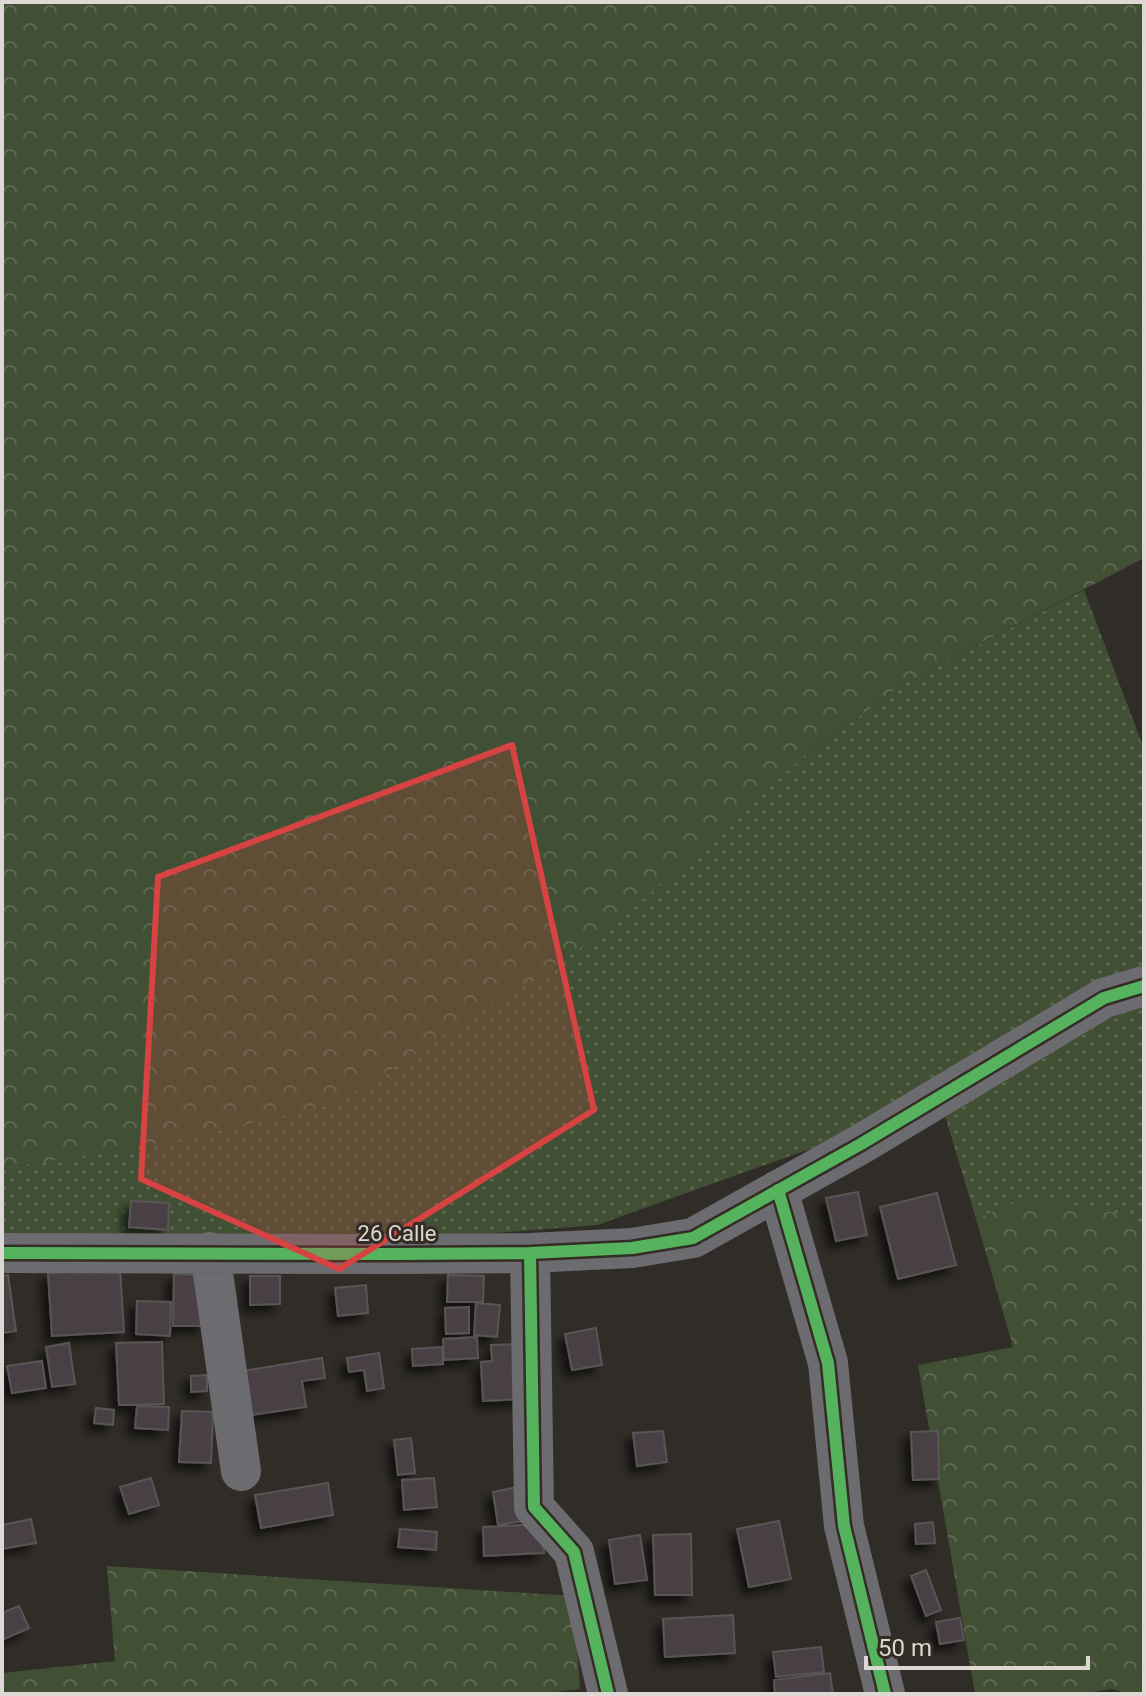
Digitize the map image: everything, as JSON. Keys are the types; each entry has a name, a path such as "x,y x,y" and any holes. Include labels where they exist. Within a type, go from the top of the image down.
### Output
{"street":[{"name":"26 Calle","path":"2,1253 530,1253 632,1248 693,1238 861,1144 1104,998 1144,986"},
{"path":"778,1190 828,1363 844,1526 885,1694"},
{"path":"210,1252 241,1471"},
{"path":"530,1253 534,1507 574,1552 608,1694"}],"highlighted area":[{"path":"512,745 594,1110 339,1269 141,1179 158,877"}],"green space":[{"path":"2,2 1144,2 1144,558 905,683 807,754 610,929 339,1103 190,1138 34,1164 2,1165"},
{"path":"1084,590 1144,749 1144,1236 1131,1216 1013,1204 976,1219 941,1102 597,1225 368,1243 2,1240 2,1165 34,1164 807,754 905,683"},
{"path":"1056,1201 1131,1216 1144,1236 1144,1694 1128,1694 1112,1689 1079,1694 975,1694 918,1365 1013,1347 976,1219 1012,1204"},
{"path":"107,1566 574,1596 580,1689 538,1694 2,1694 2,1673 115,1661"}],"building":[{"path":"858,1192 867,1235 836,1241 826,1198"},
{"path":"937,1193 956,1265 898,1279 880,1207"},
{"path":"131,1201 169,1203 168,1230 129,1227"},
{"path":"120,1269 124,1332 52,1336 48,1273"},
{"path":"174,1274 205,1275 204,1326 173,1326"},
{"path":"8,1275 16,1331 2,1333 2,1276"},
{"path":"448,1275 484,1276 483,1302 447,1302"},
{"path":"250,1276 280,1276 280,1304 250,1305"},
{"path":"366,1285 368,1313 338,1316 335,1288"},
{"path":"137,1301 171,1302 170,1336 136,1334"},
{"path":"476,1303 500,1305 497,1337 474,1335"},
{"path":"469,1307 469,1333 446,1334 445,1308"},
{"path":"596,1328 602,1365 572,1370 565,1334"},
{"path":"477,1337 478,1358 444,1360 443,1339"},
{"path":"162,1342 164,1404 119,1405 116,1343"},
{"path":"69,1343 75,1384 52,1387 46,1347"},
{"path":"521,1344 523,1399 483,1401 481,1362 492,1361 491,1345"},
{"path":"442,1347 443,1364 413,1366 412,1349"},
{"path":"379,1353 384,1388 367,1391 364,1370 349,1372 347,1358"},
{"path":"322,1358 325,1378 302,1381 306,1407 244,1416 237,1372"},
{"path":"42,1361 46,1388 12,1393 7,1366"},
{"path":"207,1375 207,1391 191,1392 191,1376"},
{"path":"137,1406 169,1407 168,1430 135,1428"},
{"path":"96,1408 114,1410 113,1425 94,1423"},
{"path":"182,1411 213,1412 211,1463 179,1462"},
{"path":"663,1431 667,1462 637,1466 633,1433"},
{"path":"938,1431 939,1479 913,1480 911,1432"},
{"path":"411,1438 415,1473 398,1475 394,1440"},
{"path":"151,1478 159,1505 129,1514 120,1487"},
{"path":"434,1478 437,1507 404,1510 402,1480"},
{"path":"328,1483 333,1515 261,1528 255,1495"},
{"path":"517,1487 523,1521 498,1525 493,1492"},
{"path":"31,1519 36,1543 2,1549 2,1525"},
{"path":"779,1521 791,1579 749,1587 737,1529"},
{"path":"933,1522 935,1543 916,1544 915,1524"},
{"path":"543,1524 544,1553 484,1556 483,1527"},
{"path":"400,1529 437,1532 436,1550 398,1547"},
{"path":"691,1534 692,1595 655,1595 653,1535"},
{"path":"640,1535 647,1580 615,1584 609,1540"},
{"path":"926,1570 941,1610 926,1616 911,1576"},
{"path":"19,1606 29,1628 2,1640 2,1613"},
{"path":"733,1615 735,1653 665,1657 663,1619"},
{"path":"960,1618 964,1640 940,1644 936,1622"},
{"path":"821,1647 824,1672 776,1677 773,1652"},
{"path":"830,1673 833,1694 775,1694 774,1680"}],"cycle path":[{"path":"2,1253 530,1253 632,1248 693,1238 861,1144 1104,998 1144,986"},
{"path":"778,1190 828,1363 844,1526 885,1694"},
{"path":"530,1253 534,1507 574,1552 608,1694"}]}
